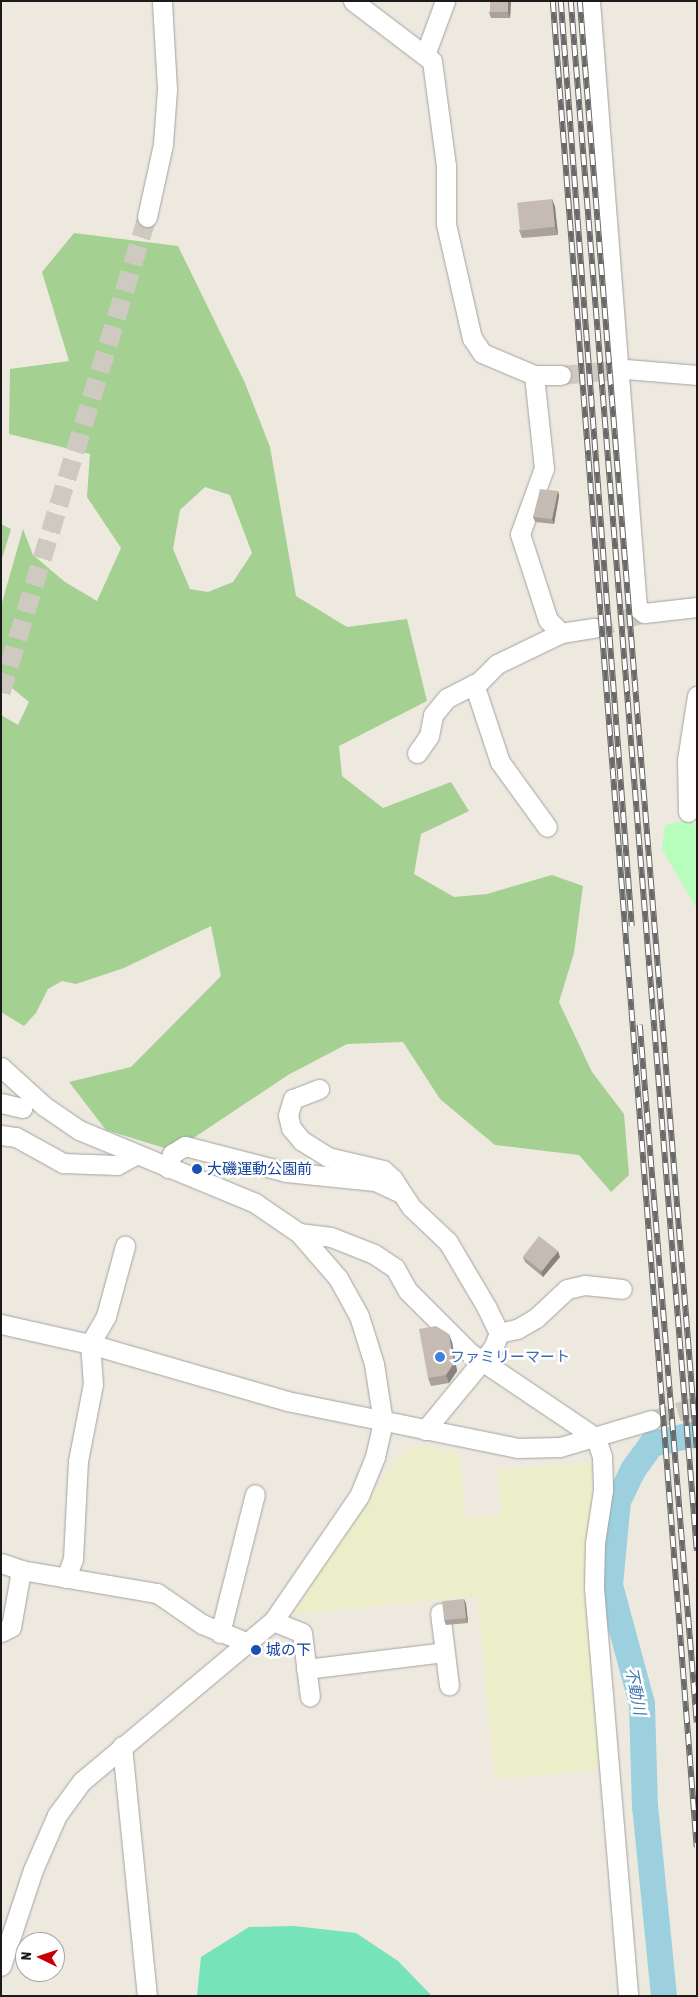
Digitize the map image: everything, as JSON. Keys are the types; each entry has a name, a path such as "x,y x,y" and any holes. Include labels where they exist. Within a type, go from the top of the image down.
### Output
{"street":[{"path":"147,218 163,144 167,89 162,1"},
{"path":"352,1 390,32 425,54 432,61 446,166 446,224 472,338 482,353 534,375 561,375"},
{"path":"425,54 445,1"},
{"path":"590,1 622,365 637,607 644,613 697,607"},
{"path":"622,365 689,374"},
{"path":"534,375 544,468 520,534 548,620 561,633"},
{"path":"417,753 429,736 434,715 447,698 474,684 497,664 561,633 594,628"},
{"path":"474,684 500,762 546,827"},
{"path":"688,812 687,760 694,732 697,696"},
{"path":"1,1067 44,1106 79,1130 135,1155 255,1203 299,1233 338,1278 359,1316 374,1364 382,1422 375,1457 359,1496 272,1621 82,1781 57,1815 33,1870 1,1966"},
{"path":"319,1089 293,1099 288,1115 291,1128 302,1141 328,1156 383,1170 393,1179 400,1193 448,1242 499,1333"},
{"path":"1,1103 22,1108"},
{"path":"1,1135 16,1137 63,1163 117,1164 135,1155"},
{"path":"168,1168 172,1154 185,1146 286,1172 375,1181 400,1193"},
{"path":"299,1233 331,1237 374,1254 395,1268 408,1291 470,1354 596,1438 602,1457 603,1490 594,1543 594,1588 628,1996"},
{"path":"66,1578 73,1559 78,1461 93,1384 90,1344 106,1316 125,1246"},
{"path":"499,1333 517,1329 536,1318 567,1289 585,1285 622,1289"},
{"path":"1,1324 90,1344 293,1402 382,1422 538,1450 596,1438 651,1420"},
{"path":"425,1430 493,1348 499,1333"},
{"path":"220,1633 255,1494"},
{"path":"1,1563 22,1570 157,1593 220,1633 248,1643"},
{"path":"1,1632 11,1627 22,1570"},
{"path":"440,1613 449,1685"},
{"path":"272,1621 302,1633 310,1697"},
{"path":"306,1669 444,1652"},
{"path":"122,1746 147,1996"}],"green space":[{"path":"74,233 178,246 245,383 270,447 296,596 347,627 407,619 427,701 339,746 342,776 383,808 451,782 469,811 421,834 414,874 454,897 487,894 552,875 583,886 574,953 559,1002 592,1072 624,1114 629,1175 611,1192 579,1155 495,1145 440,1099 403,1042 347,1044 288,1075 174,1151 106,1130 69,1082 131,1067 221,976 211,926 124,968 76,984 62,981 48,989 36,1013 24,1026 1,1012 1,715 18,725 29,702 1,679 1,606 23,529 33,555 65,582 97,601 121,548 87,497 90,454 9,434 10,369 69,361 42,272","holes":["205,487 230,495 252,553 233,582 208,592 190,589 173,549 180,510"]},
{"path":"1,524 11,529 1,562"},
{"path":"689,820 697,825 697,909 662,849 665,825"},
{"path":"418,1445 460,1454 466,1518 501,1515 497,1470 592,1463 602,1770 495,1779 477,1596 296,1614 290,1609 400,1455"},
{"path":"294,1926 356,1933 398,1961 432,1996 197,1996 201,1957 249,1927"}],"building":[{"path":"490,1 508,1 508,12 490,12"},
{"path":"552,199 555,227 520,231 517,203"},
{"path":"540,489 558,491 552,519 533,517"},
{"path":"539,1236 558,1251 542,1271 523,1256"},
{"name":"ファミリーマート","path":"436,1326 449,1334 454,1363 446,1375 428,1378 419,1329"},
{"path":"464,1599 466,1618 444,1620 442,1601"}],"waterway":[{"name":"不動川","path":"664,1996 645,1807 642,1704 610,1585 618,1501 633,1470 652,1444 697,1434"}],"tunnel":[{"path":"1,692 147,217"},
{"path":"561,375 626,369"},
{"path":"594,628 644,613"},
{"path":"651,1420 697,1406"}],"railway":[{"path":"553,1 697,1847"},
{"path":"561,1 632,926"},
{"path":"571,1 697,1551"},
{"path":"580,1 697,1448"},
{"path":"640,1025 697,1723"}],"place":[{"name":"大磯運動公園前","path":"197,1169"},
{"name":"ファミリーマート","path":"440,1357"},
{"name":"城の下","path":"256,1650"}]}
